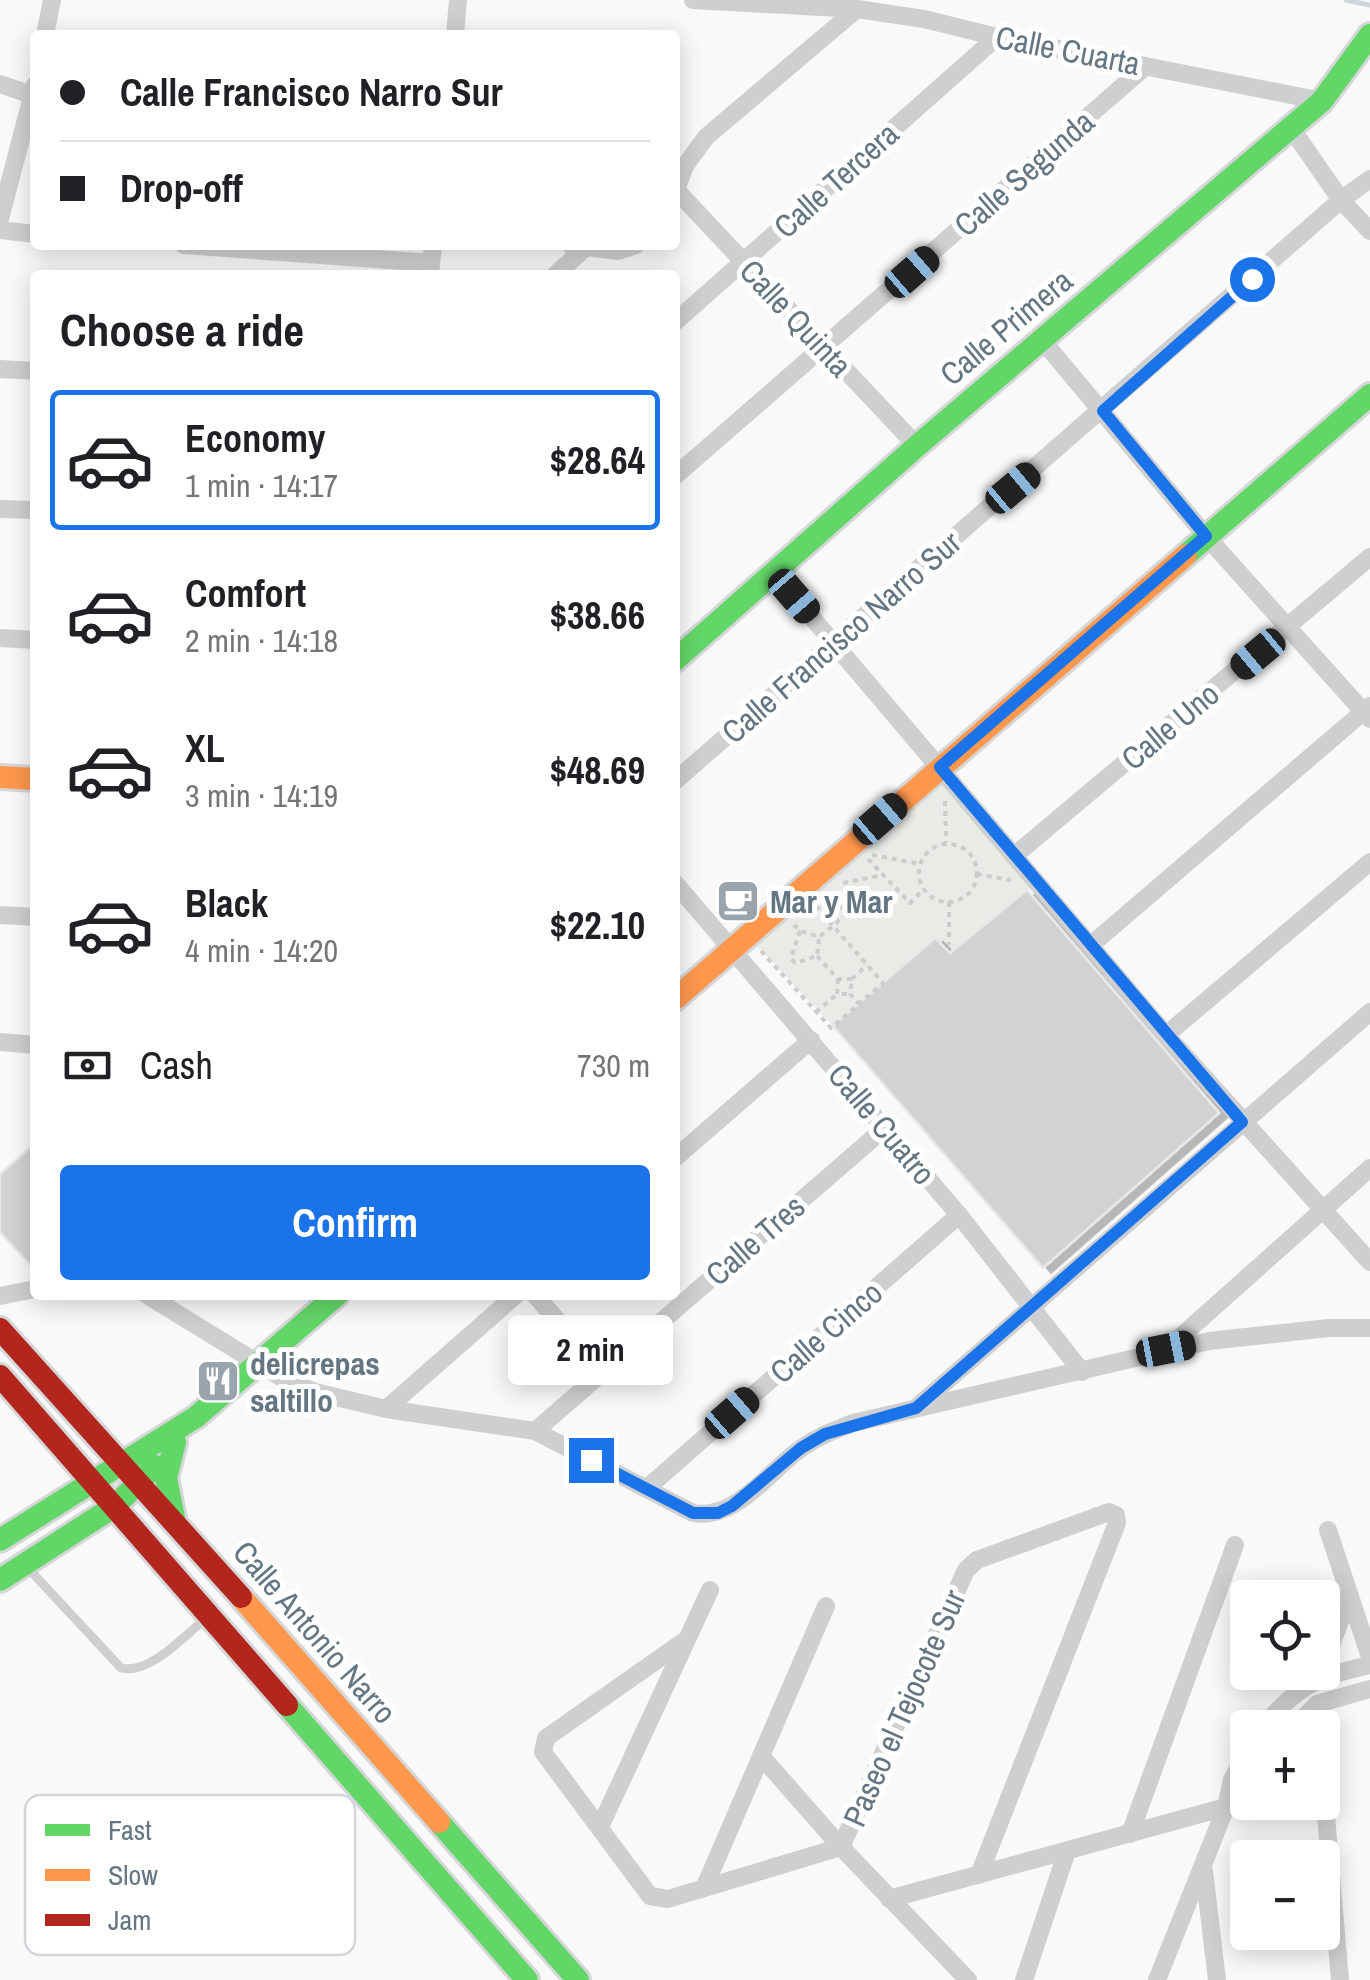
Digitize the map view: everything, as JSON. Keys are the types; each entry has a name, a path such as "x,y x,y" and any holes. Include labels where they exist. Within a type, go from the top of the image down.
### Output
{"street":[{"path":"46,30 52,0"},
{"path":"456,30 458,0"},
{"name":"Calle Cuarta","path":"692,0 856,9 924,19 1322,101"},
{"path":"680,178 706,137 856,9"},
{"name":"Calle Primera","path":"680,656 916,446 1322,101 1370,35"},
{"name":"Calle Tercera","path":"680,318 997,37"},
{"name":"Calle Segunda","path":"680,472 1146,66"},
{"path":"0,84 30,91"},
{"path":"0,219 30,107"},
{"path":"1290,128 1341,200 1370,231"},
{"name":"Calle Francisco Narro Sur","path":"680,777 1341,200 1370,179"},
{"name":"Calle Quinta","path":"680,196 916,446"},
{"path":"0,230 30,233"},
{"path":"261,250 431,261"},
{"path":"559,270 575,250"},
{"path":"1042,340 1206,536 1368,712 1091,945"},
{"path":"0,369 30,371"},
{"path":"680,995 1370,395"},
{"path":"0,508 30,510"},
{"name":"Calle Uno","path":"1015,855 1370,557"},
{"path":"775,574 1166,1035 1370,1262"},
{"path":"0,638 30,640"},
{"path":"0,776 30,779"},
{"path":"1166,1035 1370,862"},
{"name":"Calle Cuatro","path":"680,889 959,1215 1082,1372"},
{"path":"0,915 30,917"},
{"path":"916,1408 1370,1012"},
{"path":"680,1154 810,1040"},
{"path":"0,1042 30,1045"},
{"name":"Calle Tres","path":"535,1431 886,1128"},
{"path":"1166,1349 1370,1168"},
{"name":"Calle Cinco","path":"647,1488 959,1215"},
{"path":"0,1296 30,1290"},
{"path":"155,1300 258,1365 316,1392 386,1409 535,1431 693,1513 718,1513 732,1506 801,1448 825,1434 916,1408 1209,1341 1368,1325"},
{"path":"0,1540 196,1417 332,1300"},
{"path":"386,1409 510,1300"},
{"path":"539,1300 602,1371"},
{"name":"Calle Antonio Narro","path":"0,1330 121,1461 578,1980"},
{"name":"Calle Antonio Narro","path":"0,1376 527,1980"},
{"path":"0,1580 116,1506 140,1484 196,1417"},
{"path":"175,1442 166,1478 177,1525"},
{"name":"Paseo el Tejocote Sur","path":"841,1847 966,1570 977,1560 1110,1512 1116,1515 1117,1523 980,1875"},
{"path":"1328,1530 1370,1658"},
{"path":"1130,1834 1235,1545"},
{"path":"600,1827 710,1590"},
{"path":"1340,1622 1349,1598"},
{"path":"705,1886 826,1606"},
{"path":"687,1639 546,1738 543,1752 650,1896 668,1900 841,1847"},
{"path":"1340,1669 1370,1665"},
{"path":"1311,1710 1317,1704 1370,1689"},
{"path":"1278,1710 1299,1690"},
{"path":"1318,1710 1319,1690"},
{"path":"761,1756 889,1900 968,1980"},
{"path":"1158,1980 1230,1789"},
{"path":"889,1900 1230,1805"},
{"path":"1326,1820 1340,1980"},
{"path":"1024,1980 1067,1851"},
{"path":"1203,1866 1218,1980"}],"lane":[{"path":"25,1564 127,1670 142,1668 211,1616"}],"path":[{"path":"945,797 946,844"},
{"path":"946,844 968,852 977,874 965,896 949,902 924,889 921,864 930,850 946,844"},
{"path":"921,864 862,853 910,902 924,889"},
{"path":"844,883 883,874"},
{"path":"977,874 1012,880"},
{"path":"817,956 820,937 847,913 824,887"},
{"path":"756,945 831,1028 859,1004 883,983 809,899"},
{"path":"949,902 950,945"},
{"path":"787,919 800,931 820,937"},
{"path":"800,931 792,958 795,962 817,956"},
{"path":"817,956 838,979 852,980"},
{"path":"850,994 852,980 867,965"},
{"path":"837,994 838,979"},
{"path":"816,1012 837,994 850,994 859,1004"}],"shaded area":[{"path":"943,785 1032,886 950,953 934,939 833,1026 756,945"}],"building":[{"path":"1027,890 1219,1113 1043,1268 833,1026 935,938 950,953"},
{"path":"30,1147 30,1265 0,1232 0,1174"}],"waterway":[{"path":"1346,0 1370,5"}],"traffic: fast":[{"path":"680,656 917,446 1322,101 1370,35"},
{"path":"1186,555 1370,395"},
{"path":"0,1540 196,1417 331,1300"},
{"path":"174,1518 166,1478 175,1442"},
{"path":"0,1580 115,1506 155,1466"},
{"path":"287,1705 527,1980"},
{"path":"439,1822 578,1980"}],"traffic: slow":[{"path":"680,995 1186,555"},
{"path":"0,777 30,779"},
{"path":"241,1597 439,1822"}],"traffic: jam":[{"path":"0,1329 241,1597"},
{"path":"0,1376 287,1705"}],"place":[{"name":"Mar y Mar","path":"738,901"},
{"name":"delicrepas saltillo","path":"218,1381"}],"route":[{"path":"591,1460 693,1513 718,1513 732,1506 801,1448 825,1434 916,1408 1242,1122 940,767 1206,536 1103,411 1252,279"}]}
